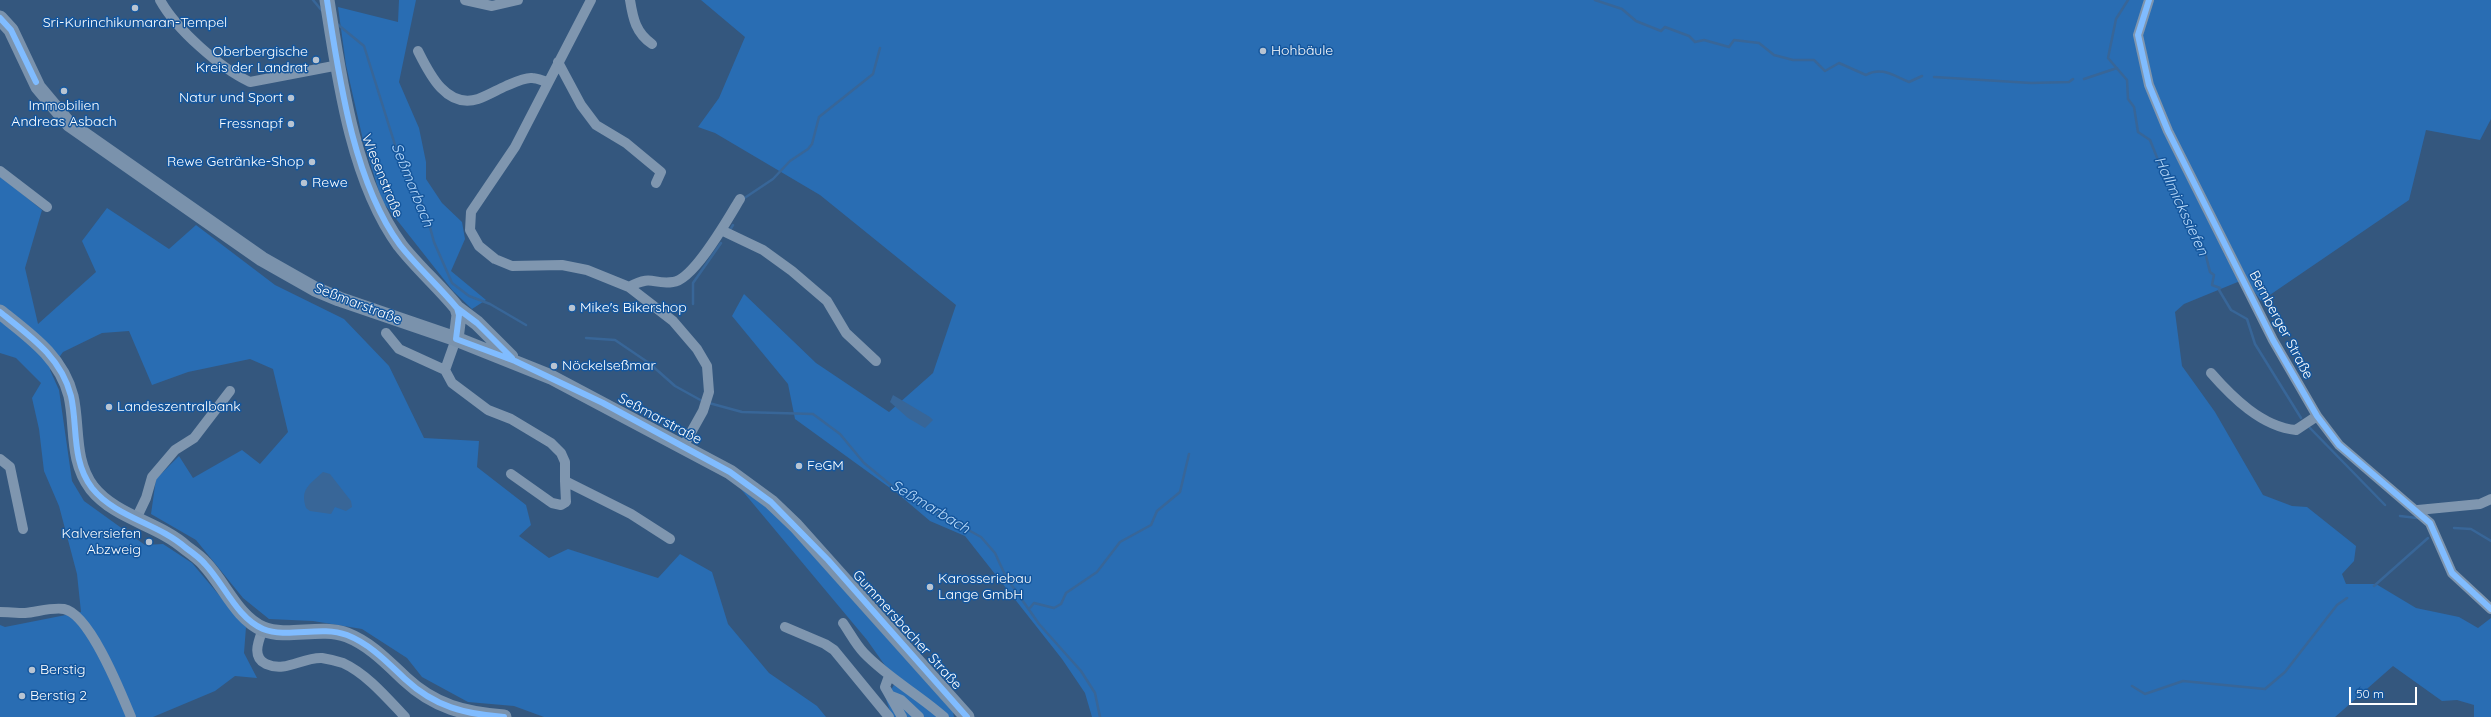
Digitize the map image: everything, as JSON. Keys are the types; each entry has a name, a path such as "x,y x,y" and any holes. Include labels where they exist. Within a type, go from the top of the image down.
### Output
{"street":[{"path":"160,0 168,15 203,48 239,77 250,82 339,65"},
{"name":"Wiesenstraße","path":"327,0 352,132 381,214 400,244 457,308 478,323 515,361"},
{"path":"465,0 492,6 518,0"},
{"path":"591,0 547,82 515,147 471,212 470,230 479,246 495,259 512,266 562,265 587,270 629,288 673,321 697,349 707,366 709,392 703,412 684,445"},
{"path":"630,0 636,28 642,37 652,44"},
{"name":"Bernberger Straße","path":"2149,0 2138,34 2149,85 2168,131 2273,340 2316,416 2338,445 2418,510 2430,523 2438,537 2452,573 2491,609"},
{"name":"Seßmarstraße","path":"0,18 11,30 38,87 69,124 126,166 262,259 315,289 339,300 456,338 515,361 603,403 684,445 730,472 771,502 828,560"},
{"path":"418,51 432,78 441,88 452,96 463,100 477,100 512,83 531,78 547,82"},
{"path":"558,62 581,105 596,125 626,143 661,172 656,183"},
{"path":"0,171 47,208"},
{"path":"629,288 642,280 674,282 689,274 721,230 740,199"},
{"path":"721,230 763,250 792,271 827,301 846,333 876,361"},
{"path":"445,370 456,338 459,315 457,308"},
{"path":"0,312 47,351 59,367 71,398 80,466 92,488 116,508 180,542 205,564 244,614 263,629 276,632 327,630 345,634 361,641 421,692 443,705 476,715 504,717"},
{"path":"386,333 399,349 445,370 452,383 488,410 511,419 552,443 561,453 565,462 566,502 561,505 552,503 512,474"},
{"path":"2211,373 2231,396 2282,429 2296,430 2316,416"},
{"path":"136,518 146,498 152,476 175,450 194,438 230,391"},
{"path":"0,459 10,467 24,528"},
{"path":"565,481 630,514 670,539"},
{"path":"2418,510 2480,504 2491,499"},
{"name":"Gummersbacher Straße","path":"828,560 967,717"},
{"path":"0,612 24,613 63,609 72,612 83,624 102,654 131,717"},
{"path":"843,623 863,653 889,676 906,686 944,717"},
{"path":"785,627 826,644 834,650 889,717"},
{"path":"263,629 257,653 263,663 275,668 321,658 342,663 359,674 405,717"},
{"path":"889,676 885,683 902,717"},
{"path":"891,696 901,700 919,717"}],"shaded area":[{"path":"399,0 416,0 399,82 419,128 426,162 426,179 442,203 462,222 465,239 451,271 486,300 472,309 453,291 382,201 363,140 346,65 338,7 398,22"},
{"path":"701,0 2491,0 2491,119 2480,140 2426,130 2409,200 2261,301 2245,279 2184,304 2175,312 2182,366 2215,412 2263,495 2292,506 2307,507 2356,546 2354,561 2342,574 2346,584 2376,584 2416,608 2459,617 2478,628 2491,618 2491,717 2474,717 2474,705 2457,700 2442,701 2393,666 2335,717 1092,717 1085,693 1062,659 965,536 930,521 897,493 795,419 788,384 732,316 744,294 816,363 889,412 933,373 956,305 820,195 715,133 698,127 719,98 745,37"},
{"path":"0,176 42,210 25,268 38,324 96,272 82,241 107,208 169,249 196,225 275,285 344,319 389,366 424,438 479,441 477,467 526,505 531,525 519,536 549,558 568,549 658,578 680,554 712,572 728,624 769,673 817,706 826,717 544,717 514,706 468,702 422,677 407,658 362,629 313,621 269,619 243,598 196,540 151,514 156,479 179,456 193,478 242,450 260,464 288,432 273,369 250,359 188,372 152,385 129,331 102,333 63,352 50,370 59,390 72,481 84,501 145,545 163,544 192,563 246,627 244,653 257,678 235,676 215,691 153,717 0,717 0,625 5,627 81,612 77,574 59,506 44,471 39,429 32,398 41,383 16,358 0,353"},
{"path":"893,395 933,420 925,428 908,418 890,402"},
{"path":"323,472 330,474 351,501 352,507 346,511 335,507 331,514 310,511 306,508 304,502 305,492 310,484"},
{"path":"740,488 776,514 953,712 954,717 892,717 886,699 896,681 867,640"}],"waterway":[{"name":"Seßmarbach","path":"313,0 323,12"},
{"path":"1595,0 1622,9 1636,21 1661,31 1665,27 1689,36 1695,42 1704,40 1729,47 1734,40 1759,43 1774,55 1793,60 1814,60 1825,71 1839,63 1866,75 1877,71 1888,73 1909,82 1922,76"},
{"name":"Hallmickssiefen","path":"2128,0 2116,19 2108,58 2127,80 2128,99 2134,107 2138,132 2150,140 2160,165 2169,177 2182,213 2204,248 2210,272 2214,275 2212,285 2220,288 2219,290 2231,310 2247,319 2255,344 2301,418"},
{"name":"Seßmarbach","path":"336,23 364,46 401,164 425,209 434,242 452,283 469,296 490,304 526,325"},
{"path":"743,199 773,179 790,161 808,149 812,144 819,117 873,74 880,48"},
{"path":"2084,79 2117,68"},
{"path":"1934,77 2031,83 2069,82 2073,79"},
{"path":"730,230 733,225"},
{"path":"693,304 693,283 721,243"},
{"name":"Seßmarbach","path":"586,338 615,340 649,363 675,386 704,402"},
{"name":"Seßmarbach","path":"709,403 742,412 813,414 840,434 864,463 898,491 981,537 995,553 1006,577 1039,624 1081,671 1095,693 1100,717"},
{"name":"Hallmickssiefen","path":"2310,428 2385,505"},
{"path":"1029,609 1034,603 1054,608 1061,604 1066,593 1097,572 1120,542 1151,525 1157,511 1180,492 1189,454"},
{"name":"Hallmickssiefen","path":"2400,516 2417,518"},
{"name":"Hallmickssiefen","path":"2454,528 2471,529 2491,541"},
{"path":"2374,586 2428,538"},
{"path":"2132,686 2145,694 2183,681 2265,689 2285,672 2337,605 2347,598"}],"cycle path":[{"path":"327,0 337,62 350,127 359,160 370,191 384,219 400,245 457,308 459,315 456,339 515,361 603,403 730,472 771,502 828,560 967,717"},
{"path":"2149,0 2138,35 2149,85 2168,131 2273,340 2317,416 2339,445 2430,523 2452,573 2491,609"},
{"path":"0,18 11,30 36,82"},
{"path":"457,308 477,323 512,358"},
{"path":"0,312 43,348 60,370 71,396 78,455 85,477 92,488 113,507 175,539 199,558 212,572 238,609 254,624 273,632 326,631 347,635 371,648 416,689 439,703 476,714 504,717"}],"place":[{"name":"Sri-Kurinchikumaran-Tempel","path":"135,8"},
{"name":"Hohbäule","path":"1263,51"},
{"name":"Oberbergische Kreis der Landrat","path":"316,60"},
{"name":"Immobilien Andreas Asbach","path":"64,91"},
{"name":"Natur und Sport","path":"291,98"},
{"name":"Fressnapf","path":"291,124"},
{"name":"Rewe Getränke-Shop","path":"312,162"},
{"name":"Rewe","path":"304,183"},
{"name":"Mike's Bikershop","path":"572,308"},
{"name":"Nöckelseßmar","path":"554,366"},
{"name":"Landeszentralbank","path":"109,407"},
{"name":"FeGM","path":"799,466"},
{"name":"Kalversiefen Abzweig","path":"149,542"},
{"name":"Karosseriebau Lange GmbH","path":"930,587"},
{"name":"Berstig","path":"32,670"},
{"name":"Berstig 2","path":"22,696"}]}
